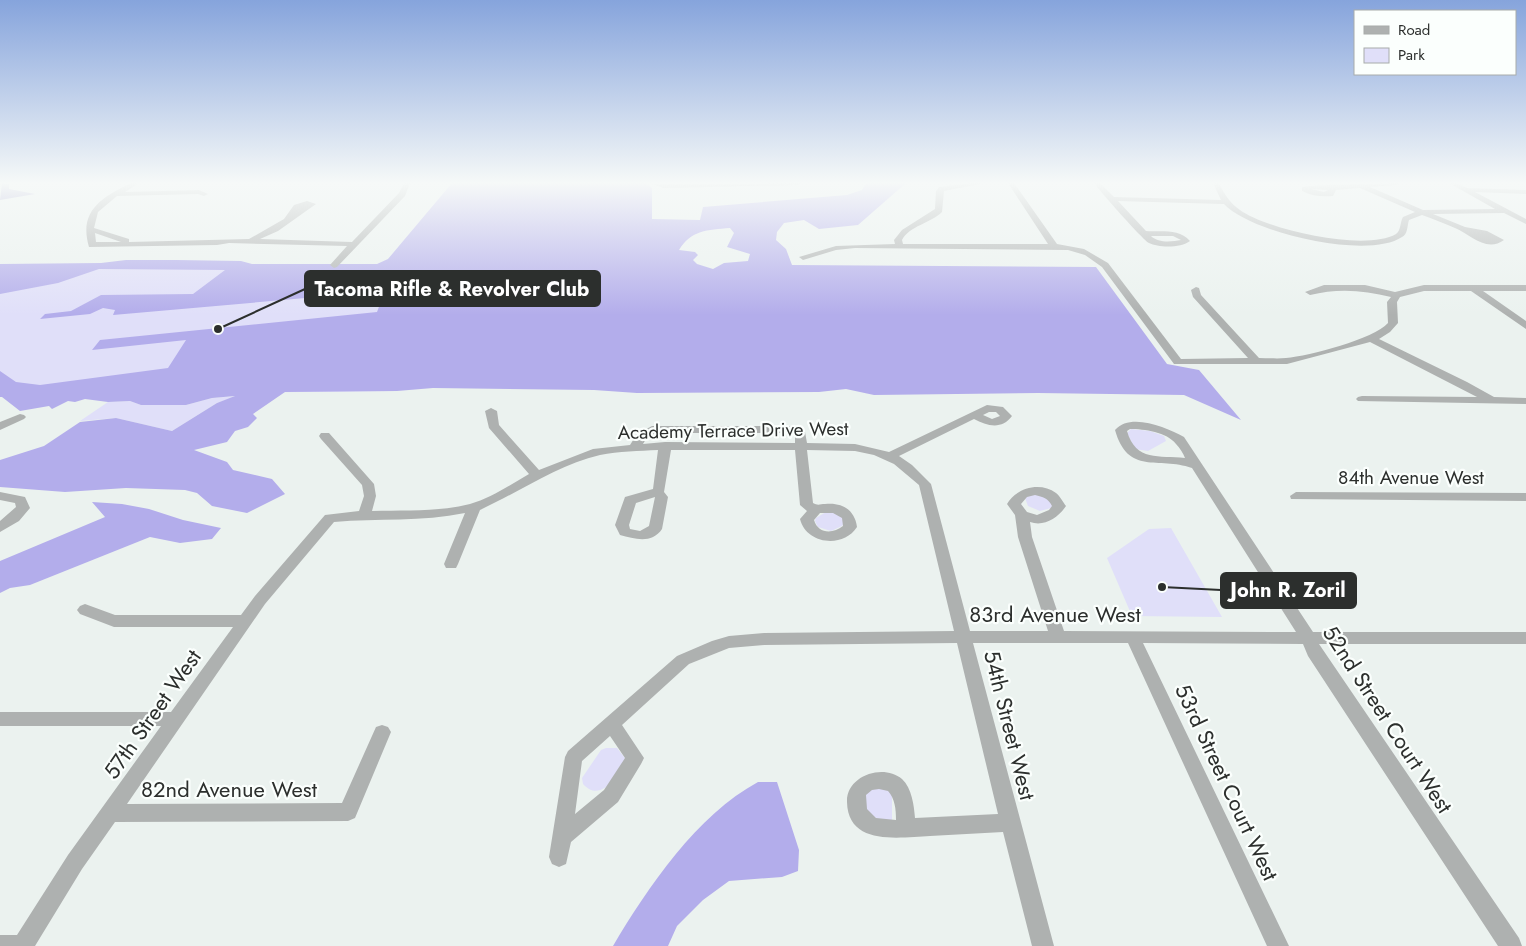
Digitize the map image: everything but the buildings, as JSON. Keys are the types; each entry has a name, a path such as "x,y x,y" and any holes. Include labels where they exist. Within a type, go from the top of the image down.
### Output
{"street":[{"path":"90,227 92,245 217,243 229,241 354,244"},
{"path":"250,242 279,227"},
{"path":"334,265 370,227"},
{"path":"900,246 898,240 901,234 913,227"},
{"path":"1041,227 1054,246"},
{"path":"1139,227 1144,233"},
{"path":"1270,227 1308,237 1350,242 1382,241 1397,237 1404,231 1405,227"},
{"path":"1460,227 1464,229"},
{"path":"267,242 272,238 276,230"},
{"path":"91,232 133,243"},
{"path":"803,257 845,247 900,246 1054,246 1085,252 1105,265 1178,362 1287,361 1370,339 1387,330 1393,322 1392,302 1396,295"},
{"path":"1310,292 1324,288 1365,288 1396,295 1424,288 1526,288"},
{"path":"1472,288 1526,326"},
{"path":"1196,290 1196,295 1257,362"},
{"path":"1370,339 1463,384 1492,401"},
{"path":"1362,399 1526,401"},
{"path":"491,412 493,426 537,475"},
{"path":"890,456 975,415"},
{"path":"0,426 20,417"},
{"name":"52nd Street Court West","path":"1196,465 1182,461 1144,459 1128,447 1121,430 1127,426 1143,426 1176,437 1184,444 1308,637 1314,652 1511,946"},
{"path":"635,447 641,437 652,429 795,430 801,434 807,505 814,510"},
{"path":"325,436 368,484 370,496 364,515"},
{"path":"657,492 665,446"},
{"name":"Academy Terrace Drive West","path":"330,518 364,515 439,514 474,507 504,494 537,475 597,452 635,447 855,447 890,456 906,464"},
{"name":"54th Street West","path":"906,464 925,484 965,637 1010,823 1043,946"},
{"path":"0,496 20,500 23,508 14,518 0,527"},
{"name":"84th Avenue West","path":"1296,496 1526,497"},
{"path":"451,564 474,507"},
{"path":"1022,515 1025,537 1058,638"},
{"name":"57th Street West","path":"23,946 76,862 175,719 246,621 330,518"},
{"path":"85,610 114,621 246,621"},
{"name":"83rd Avenue West","path":"559,857 574,757 683,660 698,652 729,642 764,639 965,637 1526,638"},
{"name":"53rd Street Court West","path":"1133,638 1278,946"},
{"path":"0,719 175,719"},
{"path":"562,837 611,796 635,758 611,723"},
{"name":"82nd Avenue West","path":"110,813 348,812 382,732"},
{"path":"906,828 1010,823"},
{"path":"0,946 23,946"}],"green space":[{"path":"0,266 474,266 397,391 0,395"},
{"path":"237,396 217,403 172,431 116,418 80,421 108,402 130,401 141,405 186,405 212,398"},
{"path":"1131,429 1150,431 1164,436 1166,441 1148,451 1135,449 1127,433"},
{"path":"1033,493 1047,497 1053,505 1051,508 1040,511 1028,506 1025,498"},
{"path":"826,512 835,513 842,517 844,523 842,526 831,531 818,527 815,521 816,518"},
{"path":"1171,528 1222,617 1132,616 1107,558 1149,529"},
{"path":"617,748 628,762 614,780 596,791 583,784 582,778 601,750"},
{"path":"886,785 892,796 892,826 866,813 866,793 870,787"}],"shaded area":[{"path":"415,227 781,227 777,232 776,240 786,249 792,265 1096,267 1167,364 1199,370 1241,420 1184,395 1038,393 874,395 846,389 819,392 637,393 594,390 433,388 397,391 285,392 253,414 257,418 248,427 235,431 227,442 194,450 227,462 233,470 272,479 285,494 247,513 212,506 197,493 185,490 126,488 65,492 0,487 0,460 44,446 80,422 116,418 172,431 217,403 235,396 212,398 186,405 141,405 130,401 108,402 85,399 75,402 68,401 52,409 49,406 20,411 0,397 0,371 16,382 40,385 168,368 186,340 92,350 100,340 377,312 385,291 113,315 115,310 103,308 90,314 40,319 45,314 71,311 101,295 193,294 225,270 99,269 58,283 0,294 0,264 176,260 241,261 252,264 377,264 388,259","holes":["730,228 734,233 727,247 750,254 748,261 724,263 713,269 697,264 693,260 698,255 695,252 679,250 689,238 700,232"]},
{"path":"816,227 837,227 819,229"},
{"path":"92,502 122,504 149,509 183,520 221,528 212,539 180,543 150,537 30,585 10,588 0,593 0,561 105,517"},
{"path":"758,782 777,782 799,850 798,871 782,877 729,881 703,900 677,926 668,946 613,946 642,900 676,854 715,813 736,796"}],"place":[{"name":"Tacoma Rifle & Revolver Club","path":"218,329"},
{"name":"John R. Zoril","path":"1162,587"}]}
